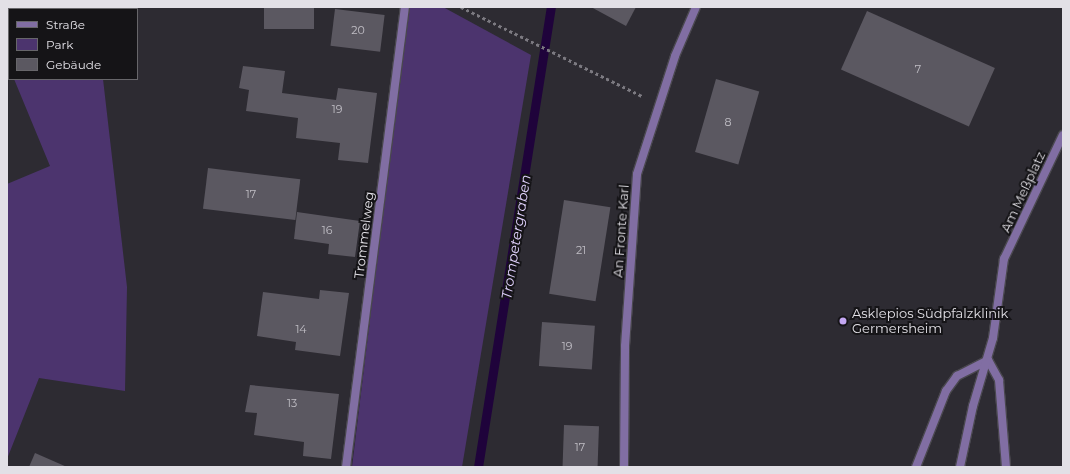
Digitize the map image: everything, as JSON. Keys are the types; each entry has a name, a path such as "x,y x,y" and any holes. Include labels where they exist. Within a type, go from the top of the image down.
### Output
{"street":[{"name":"Trommelweg","path":"346,467 405,7"},
{"name":"An Fronte Karl","path":"624,467 625,346 637,174 659,103 696,7"},
{"name":"Am Meßplatz","path":"960,467 972,406 988,360 1004,259 1063,135"},
{"path":"916,467 946,391 957,376 988,360 1000,380 1006,467"}],"path":[{"path":"461,7 581,68 659,103"}],"green space":[{"path":"7,7 95,7 8,8 8,37"},
{"path":"408,7 443,7 531,55 462,467 352,467"},
{"path":"14,80 103,80 127,287 125,391 39,378 7,459 7,184 50,166"}],"building":[{"path":"264,7 314,7 314,29 264,29"},
{"path":"591,7 636,7 626,26"},
{"path":"335,9 385,15 380,52 330,46"},
{"path":"867,11 995,68 969,126 841,69"},
{"path":"243,66 285,71 282,93 336,100 338,88 377,93 368,163 338,160 340,143 296,138 298,118 246,111 249,90 239,88"},
{"path":"716,79 759,91 738,164 695,152"},
{"path":"208,168 300,179 295,220 203,209"},
{"path":"564,200 610,207 596,301 549,294"},
{"path":"297,212 360,221 355,257 328,254 329,244 294,239"},
{"path":"320,290 349,293 340,356 295,350 296,342 257,336 263,292 319,299"},
{"path":"542,322 595,326 592,370 539,366"},
{"path":"250,385 339,394 331,459 303,456 304,442 254,435 257,413 245,412"},
{"path":"564,425 599,426 598,467 563,467"},
{"path":"35,453 67,467 29,467"}],"waterway":[{"name":"Trompetergraben","path":"478,467 551,7"}],"place":[{"name":"Asklepios Südpfalzklinik Germersheim","path":"843,321"}]}
